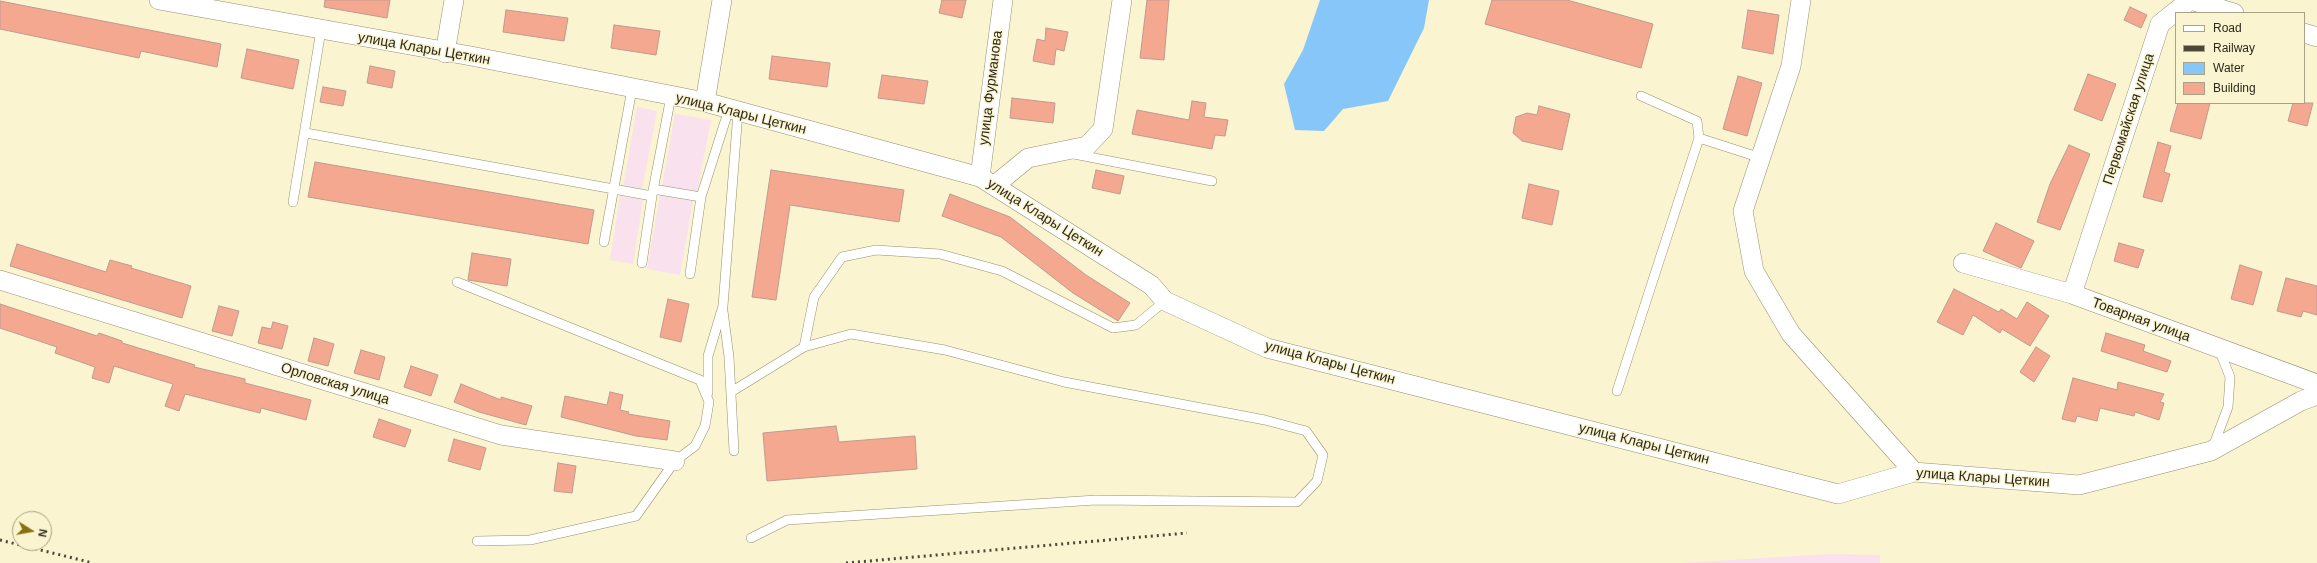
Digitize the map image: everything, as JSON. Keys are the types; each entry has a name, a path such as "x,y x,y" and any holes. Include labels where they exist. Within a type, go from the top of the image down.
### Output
{"street":[{"name":"улица Клары Цеткин","path":"160,0 705,102 988,181 1151,285 1165,301 1267,348 1838,494 1914,472 2079,485 2212,451 2300,402 2317,395"},
{"path":"445,53 454,0"},
{"path":"705,102 722,0"},
{"name":"улица Фурманова","path":"988,181 1003,0"},
{"path":"988,181 1028,158 1064,152 1087,146 1103,129 1122,0"},
{"path":"1801,0 1791,66 1743,211 1754,271 1791,334 1914,472"},
{"path":"1797,19 1807,0"},
{"name":"Первомайская улица","path":"2072,294 2160,24 2190,0 2231,12"},
{"path":"2305,34 2317,37"},
{"name":"Товарная улица","path":"1963,263 2072,294 2317,384"},
{"name":"Орловская улица","path":"0,280 501,435 675,461"}],"lane":[{"path":"293,202 306,133 321,30"},
{"path":"604,242 632,88"},
{"path":"642,263 652,192 671,96"},
{"path":"1617,391 1698,138 1698,121 1641,96"},
{"path":"690,274 700,197 733,110"},
{"path":"733,110 723,306 731,392 734,451"},
{"path":"306,133 614,189 700,197"},
{"path":"1698,138 1760,158"},
{"path":"1064,152 1212,181"},
{"path":"804,347 814,297 842,257 876,250 940,254 1002,271 1113,328 1136,325 1165,301"},
{"path":"457,282 700,380 709,402"},
{"path":"477,541 530,540 636,516 675,461 695,446 705,426 709,402 707,384 708,356 723,306"},
{"path":"731,392 804,347 851,334 945,350 1064,382 1265,420 1306,431 1323,455 1317,481 1297,502 1096,500 787,520 751,538"},
{"path":"2212,451 2228,407 2230,377 2218,348"}],"shaded area":[{"path":"637,107 657,111 642,190 623,187"},
{"path":"675,114 711,120 697,192 662,186"},
{"path":"660,195 693,201 680,275 647,269"},
{"path":"620,196 643,200 633,264 610,260"},
{"path":"1831,554 1880,555 1880,563 1681,563"}],"water":[{"path":"1320,0 1429,0 1424,28 1388,101 1343,109 1324,131 1295,130 1284,84 1303,50"}],"building":[{"path":"325,0 390,0 387,18 324,7"},
{"path":"942,0 966,0 962,18 939,13"},
{"path":"1147,0 1169,0 1164,60 1140,58"},
{"path":"1492,0 1567,0 1653,24 1641,68 1485,24"},
{"path":"0,1 221,44 217,67 141,51 139,58 0,29"},
{"path":"2130,7 2147,15 2141,28 2124,20"},
{"path":"506,10 568,18 564,41 503,32"},
{"path":"1748,10 1779,15 1773,54 1742,48"},
{"path":"614,25 660,31 656,55 611,48"},
{"path":"1046,28 1068,32 1064,51 1056,49 1054,65 1033,61 1037,39 1045,41"},
{"path":"247,49 299,60 293,89 241,78"},
{"path":"772,56 830,63 827,87 769,79"},
{"path":"370,66 395,71 392,88 367,83"},
{"path":"2088,74 2116,84 2102,121 2074,110"},
{"path":"882,75 928,81 924,104 878,98"},
{"path":"1738,76 1762,83 1747,136 1723,129"},
{"path":"323,87 346,91 343,106 320,102"},
{"path":"1012,98 1055,103 1053,123 1010,118"},
{"path":"1192,101 1206,103 1204,117 1228,120 1225,136 1215,135 1212,149 1132,134 1137,110 1189,120"},
{"path":"2313,103 2307,126 2288,121 2293,104"},
{"path":"2178,104 2210,104 2201,139 2170,131"},
{"path":"1539,106 1570,114 1562,150 1522,141 1513,133 1516,117 1527,113 1537,115"},
{"path":"2158,142 2171,146 2164,172 2170,174 2162,202 2143,197"},
{"path":"2069,145 2090,154 2060,230 2037,222 2050,184"},
{"path":"315,162 594,210 588,244 308,197"},
{"path":"771,170 904,190 899,222 790,205 776,300 752,297"},
{"path":"1096,170 1124,176 1120,194 1092,188"},
{"path":"1529,184 1559,191 1552,225 1522,218"},
{"path":"950,194 1010,217 1086,275 1130,303 1118,321 1073,293 1001,237 942,216"},
{"path":"1996,223 2034,241 2021,268 1983,251"},
{"path":"2119,243 2144,250 2138,268 2114,261"},
{"path":"17,244 106,272 110,260 191,286 182,318 10,266"},
{"path":"472,253 511,259 507,286 468,280"},
{"path":"2240,265 2262,272 2253,305 2231,299"},
{"path":"2286,278 2317,286 2317,315 2303,311 2301,317 2277,311"},
{"path":"1954,289 1999,312 2001,309 2017,319 2027,302 2049,316 2030,346 2002,329 2000,333 1973,315 1963,335 1937,322"},
{"path":"668,299 689,304 681,342 660,337"},
{"path":"0,304 97,336 99,333 122,341 122,343 195,365 194,367 245,379 245,383 311,400 306,420 261,408 260,413 185,394 179,411 165,406 173,384 114,366 109,383 92,378 95,367 55,353 57,347 0,328"},
{"path":"219,306 239,311 232,336 212,331"},
{"path":"273,322 288,326 282,349 258,343 262,327 271,329"},
{"path":"2106,333 2145,345 2143,351 2171,361 2167,372 2101,351"},
{"path":"314,338 334,344 328,366 308,361"},
{"path":"2036,347 2050,356 2034,382 2020,372"},
{"path":"361,350 385,357 379,380 354,373"},
{"path":"411,366 438,375 431,396 404,387"},
{"path":"2073,378 2117,390 2118,382 2164,394 2160,402 2164,403 2159,420 2135,412 2134,416 2100,408 2097,421 2077,416 2075,422 2062,419"},
{"path":"461,384 501,400 501,397 532,406 526,425 479,412 454,402"},
{"path":"610,392 623,395 620,410 629,412 628,414 670,421 667,440 636,436 561,417 565,396 607,405"},
{"path":"379,419 411,430 405,447 373,437"},
{"path":"836,426 839,442 915,436 917,469 767,481 763,433"},
{"path":"454,439 486,448 480,470 448,461"},
{"path":"558,463 576,466 572,493 554,491"}],"railway":[{"path":"846,563 1187,533"},
{"path":"0,540 93,563"}]}
